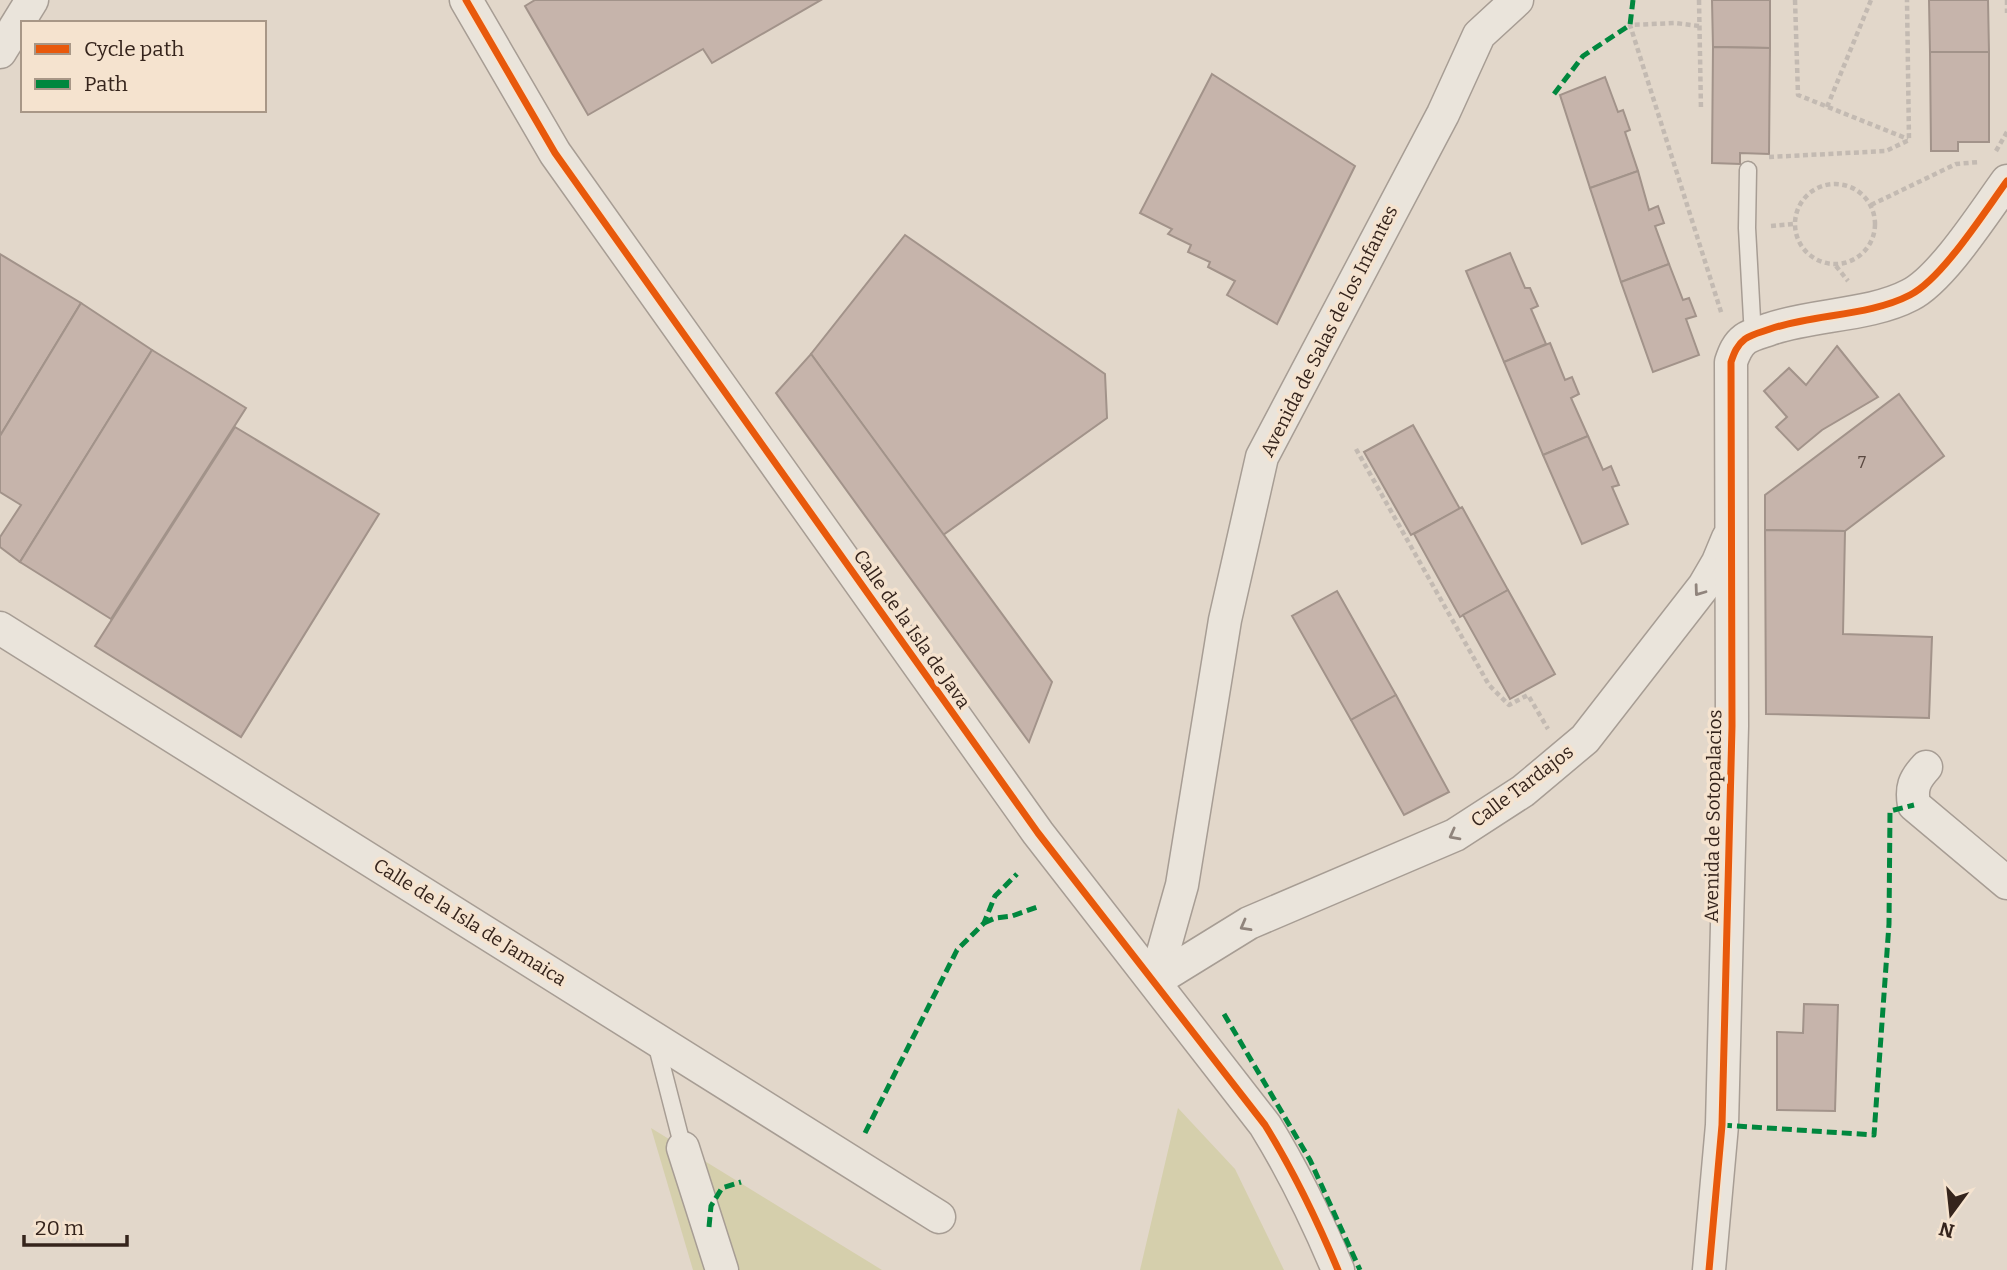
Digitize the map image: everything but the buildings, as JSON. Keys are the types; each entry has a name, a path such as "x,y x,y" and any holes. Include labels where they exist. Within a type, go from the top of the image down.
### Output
{"street":[{"path":"0,52 32,0"},
{"name":"Calle de la Isla de Java","path":"467,0 555,153 1038,833 1265,1125 1306,1196 1338,1270"},
{"path":"1479,34 1483,0"},
{"name":"Avenida de Salas de los Infantes","path":"1154,981 1182,886 1225,620 1262,457 1443,114 1479,34 1517,0"},
{"path":"1758,334 1786,324 1886,304 1910,295 1927,284 1942,268 1996,166"},
{"name":"Avenida de Sotopalacios","path":"1709,1270 1722,1125 1732,726 1731,362 1736,349 1746,339 1758,334"},
{"name":"Calle Tardajos","path":"1154,981 1249,923 1455,835 1523,791 1585,739 1704,586 1731,531"},
{"name":"Calle de la Isla de Jamaica","path":"0,628 939,1217"},
{"path":"1926,767 1911,790 1914,805 2007,883"},
{"path":"683,1147 722,1270"}],"lane":[{"path":"1748,170 1747,228 1752,319 1758,334"},
{"path":"654,1037 683,1147"}],"path":[{"path":"1699,0 1701,110"},
{"path":"1795,0 1798,95 1909,139"},
{"path":"1828,107 1871,0"},
{"path":"1907,0 1909,139"},
{"path":"2007,0 2007,13"},
{"path":"1699,26 1675,23 1630,25 1726,325"},
{"path":"1871,205 1956,163 1996,166 2007,132"},
{"path":"1748,170 1763,158 1886,151 1909,139"},
{"path":"1825,185 1851,187 1862,194 1871,205 1875,217 1871,244 1862,256 1850,262 1836,265 1812,258 1796,237 1796,211 1812,190 1825,185"},
{"path":"1356,449 1489,685 1509,705 1528,695 1552,734"}],"shaded area":[{"path":"1178,1108 1235,1169 1284,1270 1140,1270"},
{"path":"651,1128 882,1270 693,1270"}],"marked path":[{"path":"1554,94 1583,56 1630,25 1633,0"},
{"path":"1722,1125 1874,1135 1889,924 1890,811 1914,805"},
{"path":"865,1133 957,950 984,923 995,896 1017,874"},
{"path":"984,923 1040,906"},
{"path":"1224,1014 1310,1160 1360,1270"},
{"path":"709,1227 711,1206 722,1188 741,1182"}],"cycle path":[{"path":"466,0 555,153 1038,833 1265,1125 1286,1160 1338,1270"},
{"path":"1709,1270 1722,1125 1732,726 1731,362 1740,344 1754,334 1804,320 1877,307 1910,295 1936,275 1949,260 2007,181"}]}
